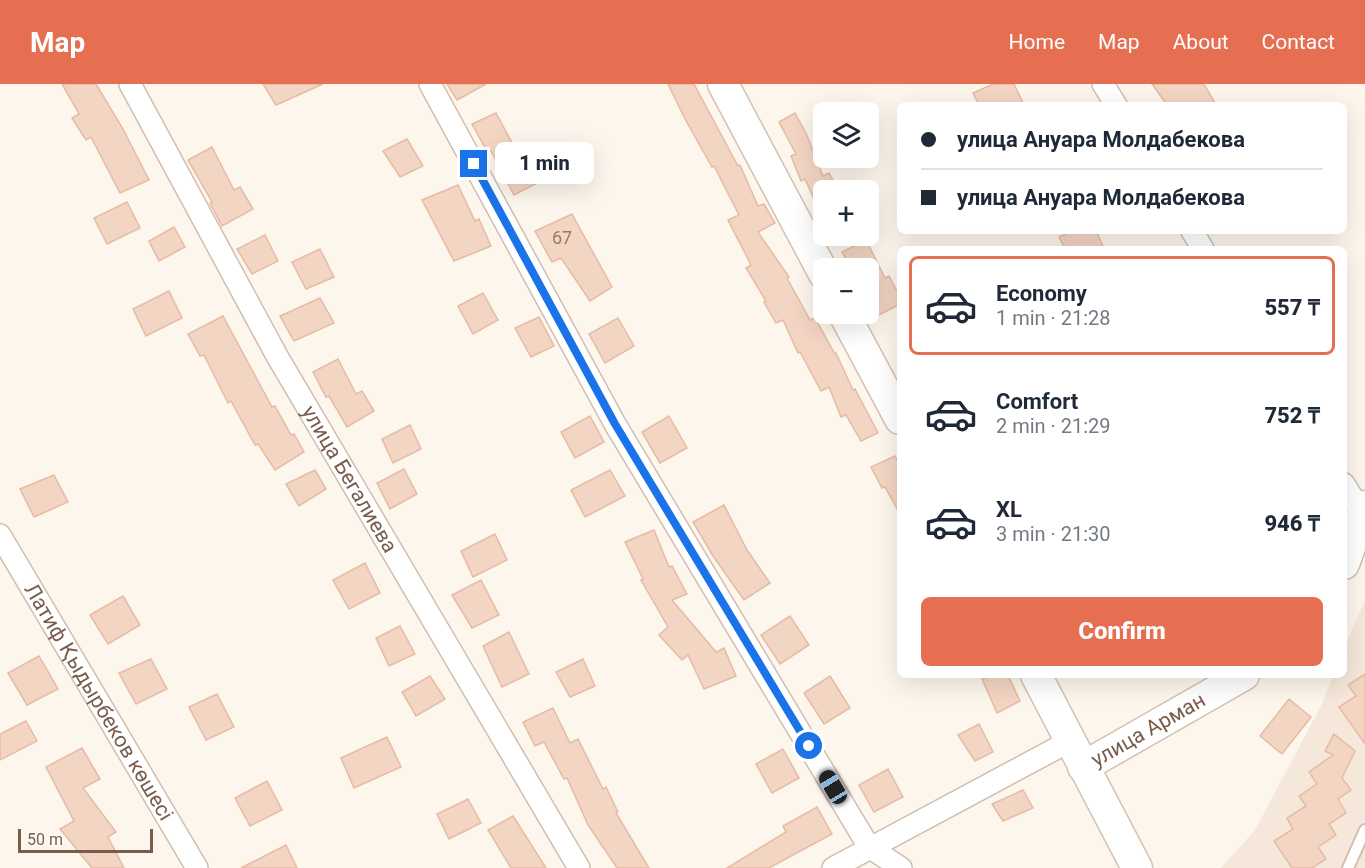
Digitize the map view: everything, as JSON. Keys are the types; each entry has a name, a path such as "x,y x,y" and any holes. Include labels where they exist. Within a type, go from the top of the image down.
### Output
{"main road":[{"path":"723,84 815,258"},
{"path":"849,324 897,412"},
{"path":"1347,555 1363,510"},
{"path":"1038,678 1137,868"},
{"name":"улица Арман","path":"1077,754 1238,678"}],"street":[{"name":"улица Бегалиева","path":"130,84 277,356 579,868"},
{"path":"430,84 615,424 869,847 901,868"},
{"path":"1103,84 1114,102"},
{"path":"1347,488 1363,510"},
{"name":"Латиф Қыдырбеков көшесі","path":"0,535 197,868"},
{"path":"833,868 869,847 1077,754"}],"lane":[{"path":"1348,868 1365,830"}],"shaded area":[{"path":"1365,600 1365,868 1221,868 1255,830 1322,704 1332,678 1347,678 1347,641"}],"building":[{"path":"62,84 96,84 123,129 149,180 120,193 91,137 86,140 72,118 79,114"},
{"path":"263,84 323,84 276,105"},
{"path":"447,84 486,84 457,100"},
{"path":"668,84 694,84 738,166 740,165 758,206 764,204 775,223 758,232 789,277 787,278 810,320 813,319 813,324 818,324 836,353 853,390 855,389 878,433 861,441 846,415 841,417 829,387 821,391 800,352 798,353 783,320 776,323 746,268 751,265 728,220 739,215 714,166 712,167"},
{"path":"993,84 1014,84 1023,102 978,102 973,93"},
{"path":"1152,84 1204,84 1214,102 1165,102"},
{"path":"496,113 518,154 525,151 541,181 514,195 491,151 488,153 472,124"},
{"path":"795,113 813,151 813,168 820,168 823,176 829,173 833,180 813,180 813,197 805,179 801,181 791,156 796,154 779,122"},
{"path":"407,139 423,166 400,177 383,151"},
{"path":"212,147 234,190 240,187 253,209 222,226 210,203 212,202 188,160"},
{"path":"458,185 475,221 479,219 491,246 454,261 422,200"},
{"path":"127,202 140,228 107,244 94,218"},
{"path":"572,214 612,287 590,301 561,258 552,262 535,231"},
{"path":"174,227 185,247 159,261 149,241"},
{"path":"1065,234 1097,234 1103,246 1064,246 1059,237"},
{"path":"265,235 278,261 252,274 237,249"},
{"path":"854,246 869,246 875,258 845,258 842,252"},
{"path":"320,249 334,277 306,289 292,262"},
{"path":"879,266 885,278 889,276 897,291 897,306 879,315"},
{"path":"169,291 182,318 146,336 133,309"},
{"path":"483,293 498,320 473,334 458,306"},
{"path":"320,298 334,323 294,341 280,316"},
{"path":"223,316 272,407 275,406 291,435 294,434 304,452 275,470 258,444 255,445 231,401 228,403 204,355 200,356 188,334"},
{"path":"539,317 554,346 531,357 515,328"},
{"path":"618,318 634,346 605,363 589,334"},
{"path":"338,359 356,394 362,391 374,411 347,427 329,396 326,397 313,372"},
{"path":"590,416 604,442 575,458 561,432"},
{"path":"669,416 687,448 660,463 642,432"},
{"path":"410,425 421,449 393,463 382,439"},
{"path":"895,456 897,460 897,509 885,487 882,488 871,467"},
{"path":"404,469 417,494 390,509 377,483"},
{"path":"315,470 326,489 299,506 286,484"},
{"path":"610,470 625,496 585,517 571,490"},
{"path":"54,475 68,502 34,517 20,489"},
{"path":"724,505 747,550 770,583 744,600 713,556 693,522"},
{"path":"654,530 669,567 672,566 687,594 672,600 716,652 724,648 736,676 704,689 688,655 682,660 659,635 668,627 641,580 643,579 625,542"},
{"path":"495,534 507,560 473,577 461,551"},
{"path":"365,563 380,593 349,609 333,580"},
{"path":"481,580 499,615 472,628 452,595"},
{"path":"123,596 140,625 108,644 90,615"},
{"path":"790,616 809,645 780,664 761,635"},
{"path":"400,626 415,654 389,666 376,638"},
{"path":"509,632 529,674 502,687 483,646"},
{"path":"39,656 58,689 27,705 8,673"},
{"path":"151,659 167,689 136,704 119,673"},
{"path":"583,659 595,686 570,697 556,672"},
{"path":"1365,674 1365,744 1339,707 1356,696 1348,685"},
{"path":"430,676 445,699 416,716 402,692"},
{"path":"830,676 850,708 824,724 804,693"},
{"path":"1009,678 1020,701 997,713 982,679"},
{"path":"217,694 234,727 206,740 189,707"},
{"path":"1289,699 1311,717 1282,754 1260,736"},
{"path":"553,708 570,743 578,739 603,789 606,787 618,812 616,813 649,868 617,868 588,825 567,778 564,779 544,742 535,746 523,722"},
{"path":"26,721 37,741 0,760 0,734"},
{"path":"979,724 993,752 975,761 958,735"},
{"path":"1334,734 1355,751 1342,778 1351,790 1338,799 1346,813 1329,824 1336,835 1318,847 1326,859 1312,868 1292,868 1274,841 1293,829 1287,818 1306,806 1299,796 1317,784 1309,772 1333,755 1325,751"},
{"path":"387,737 401,767 354,788 341,758"},
{"path":"82,748 100,779 83,788 116,832 108,837 124,868 92,868 60,829 74,821 46,767"},
{"path":"783,749 799,778 772,793 756,764"},
{"path":"888,769 903,797 874,812 859,785"},
{"path":"267,781 282,810 250,826 235,798"},
{"path":"1023,790 1033,808 1003,821 992,804"},
{"path":"468,799 481,823 449,839 437,814"},
{"path":"817,807 832,834 769,868 727,868 786,832 783,826"},
{"path":"513,816 546,868 511,868 488,830"},
{"path":"286,845 297,868 241,868"}],"route":[{"path":"474,164 615,424 809,746"}]}
